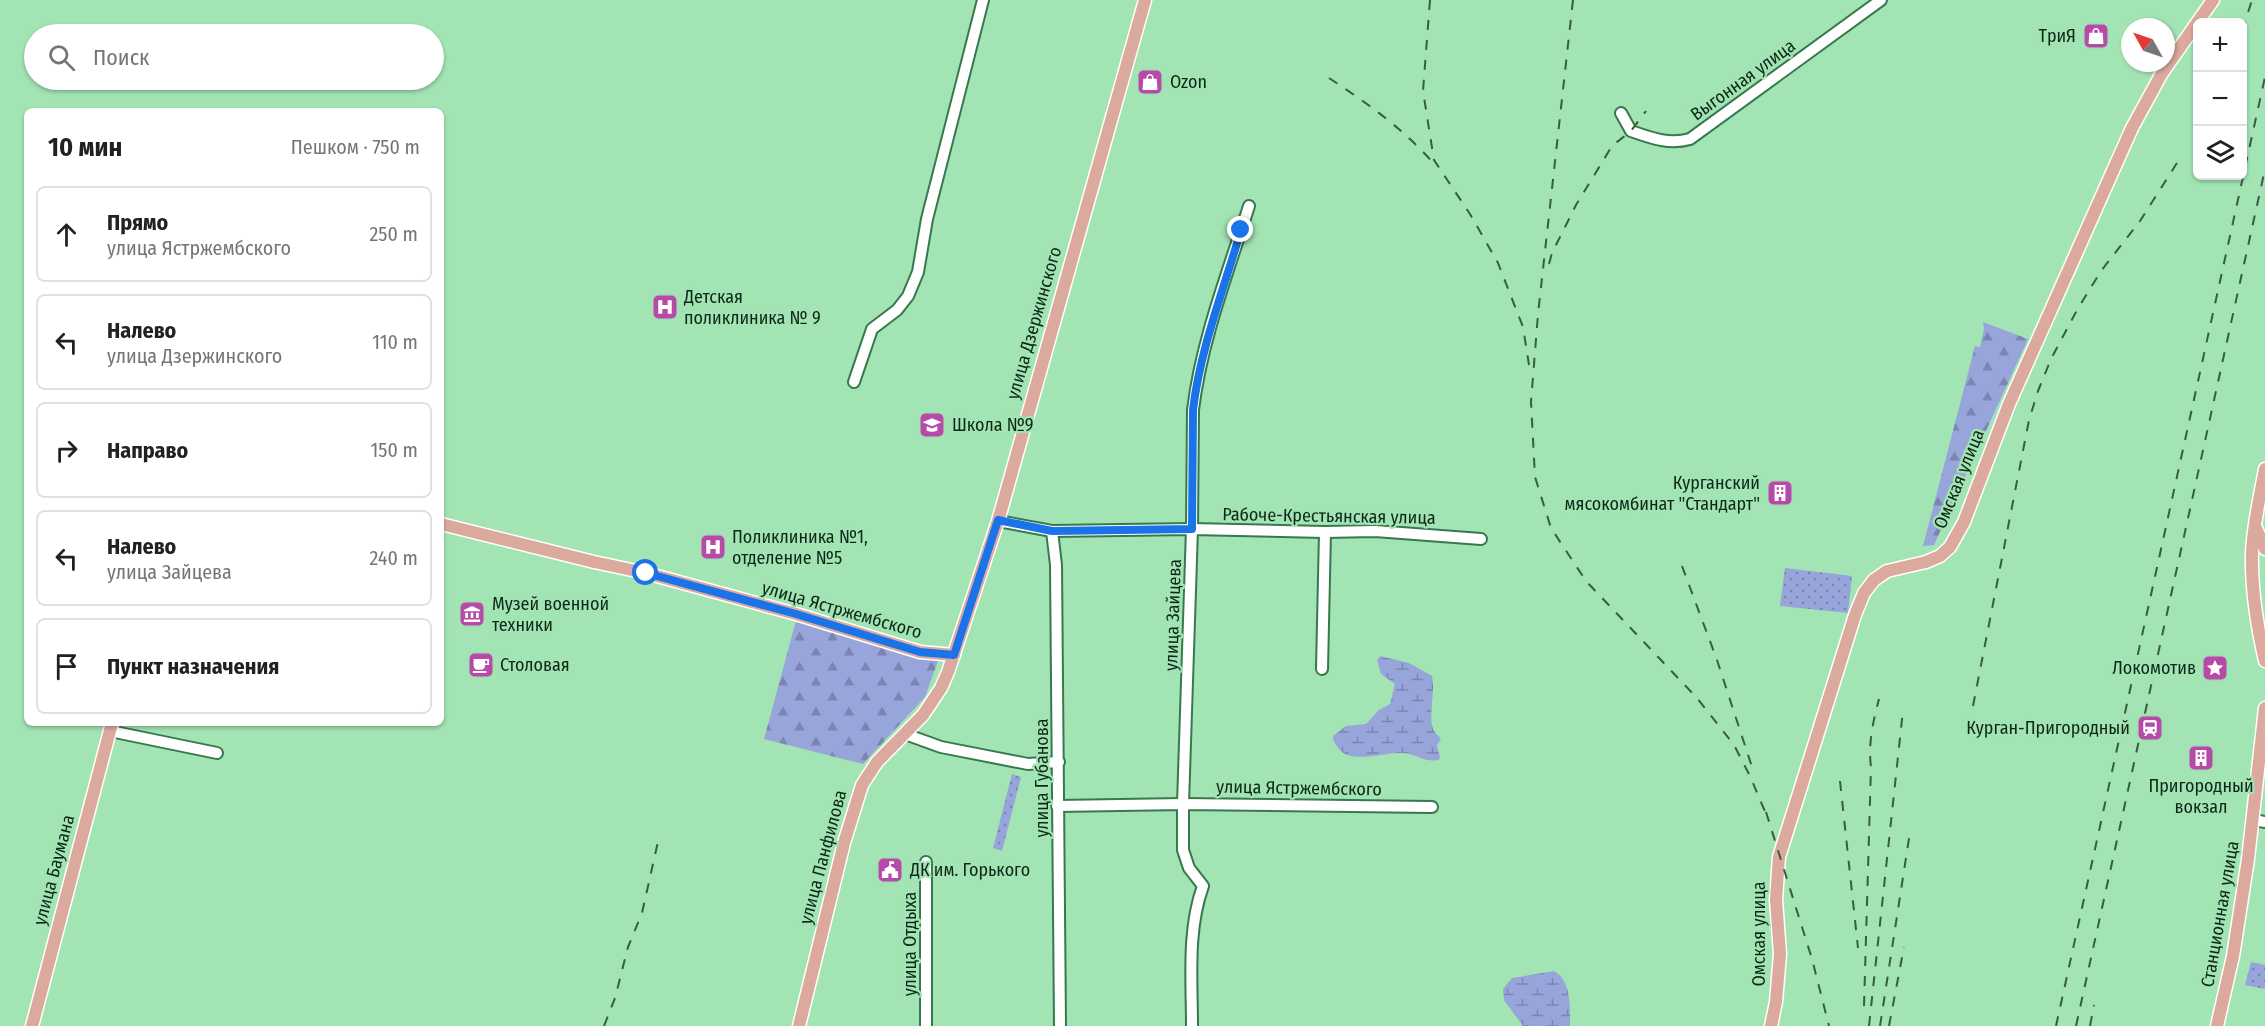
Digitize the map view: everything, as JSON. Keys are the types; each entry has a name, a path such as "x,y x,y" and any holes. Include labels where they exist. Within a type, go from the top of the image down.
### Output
{"main road":[{"name":"улица Дзержинского","path":"954,655 998,520 1145,0"},
{"name":"Омская улица","path":"1771,1026 1776,1002 1780,954 1776,900 1779,857 1855,615 1864,593 1874,580 1887,571 1926,562 1940,556 1950,547 1964,522 2008,404 2132,128 2162,73 2213,0"},
{"path":"2265,470 2252,551 2256,609 2265,661"},
{"path":"2255,524 2265,549"},
{"name":"улица Ястржембского","path":"444,525 646,573 796,614 920,652 954,655"},
{"path":"2256,609 2265,591"},
{"name":"улица Панфилова","path":"799,1026 844,843 862,785 877,762 932,703 941,688 954,655"},
{"name":"Станционная улица","path":"2258,816 2265,708"},
{"name":"улица Баумана","path":"32,1026 111,727"},
{"name":"Станционная улица","path":"2217,1026 2233,956 2265,771"}],"street":[{"path":"854,382 872,329 897,310 908,297 918,272 927,219 983,0"},
{"name":"Выгонная улица","path":"1621,113 1631,131 1666,142 1678,143 1690,139 1881,0"},
{"name":"улица Зайцева","path":"1192,1026 1193,927 1196,905 1203,886 1185,859 1183,804 1192,529 1193,410 1195,391 1208,341 1249,206"},
{"name":"Рабоче-Крестьянская улица","path":"998,520 1052,531 1192,529 1375,531 1481,539"},
{"name":"улица Губанова","path":"1052,531 1056,565 1060,1026"},
{"path":"1322,669 1324,532"},
{"path":"111,727 217,753"},
{"path":"904,734 941,747 1028,764 1059,762"},
{"name":"улица Ястржембского","path":"1058,806 1183,804 1432,807"},
{"name":"улица Отдыха","path":"926,862 926,1026"}],"green space":[{"path":"1983,322 2028,339 1934,545 1923,546 1975,346 1980,347 1984,329"},
{"path":"1785,568 1852,576 1848,613 1780,606"},
{"path":"797,617 938,661 925,697 863,764 764,739"},
{"path":"1380,656 1409,663 1432,676 1431,720 1434,731 1441,739 1437,745 1439,760 1434,761 1402,753 1350,756 1343,753 1334,742 1333,736 1346,726 1366,724 1379,710 1390,704 1395,684 1381,674 1377,660"},
{"path":"1012,774 1021,777 1002,851 993,848"},
{"path":"2251,962 2265,965 2265,989 2245,985"},
{"path":"1554,971 1560,975 1567,988 1570,1003 1570,1026 1523,1026 1504,1000 1503,989 1512,978"}],"railway":[{"path":"1430,0 1423,91 1434,160 1470,214 1498,263 1523,327 1529,365"},
{"path":"1573,0 1538,314 1531,402 1535,477 1551,528 1586,581 1697,698 1734,745 1769,821"},
{"path":"2246,18 2252,0"},
{"path":"2056,1026 2265,77"},
{"path":"1329,78 1385,118 1435,165"},
{"path":"1549,264 1552,253 1576,205 1612,146 1631,131 1646,111"},
{"path":"1973,706 2029,420 2038,391 2051,359 2077,310 2101,271 2140,221 2177,163"},
{"path":"2076,1026 2265,169"},
{"path":"1682,566 1717,660 1752,767"},
{"path":"1864,1006 1870,749 1879,699"},
{"path":"1869,1026 1903,710"},
{"path":"1840,781 1858,948"},
{"path":"1766,812 1812,959 1829,1026"},
{"path":"1880,1026 1910,832"},
{"path":"604,1026 615,998 628,947 642,913 659,837"},
{"path":"1889,1026 1904,947"},
{"path":"2090,1026 2094,1005"}],"place":[{"name":"ТриЯ","path":"2096,36"},
{"name":"Ozon","path":"1150,82"},
{"name":"Детская поликлиника № 9","path":"665,307"},
{"name":"Школа №9","path":"932,425"},
{"name":"Курганский мясокомбинат \"Стандарт\"","path":"1780,493"},
{"name":"Поликлиника №1, отделение №5","path":"713,547"},
{"name":"Музей военной техники","path":"472,614"},
{"name":"Столовая","path":"481,665"},
{"name":"Локомотив","path":"2215,668"},
{"name":"Курган-Пригородный","path":"2150,728"},
{"name":"Пригородный вокзал","path":"2201,758"},
{"name":"ДК им. Горького","path":"890,870"}],"route":[{"path":"646,573 796,614 920,652 944,656 954,655 998,520 1052,531 1192,529 1195,391 1241,230"}]}
